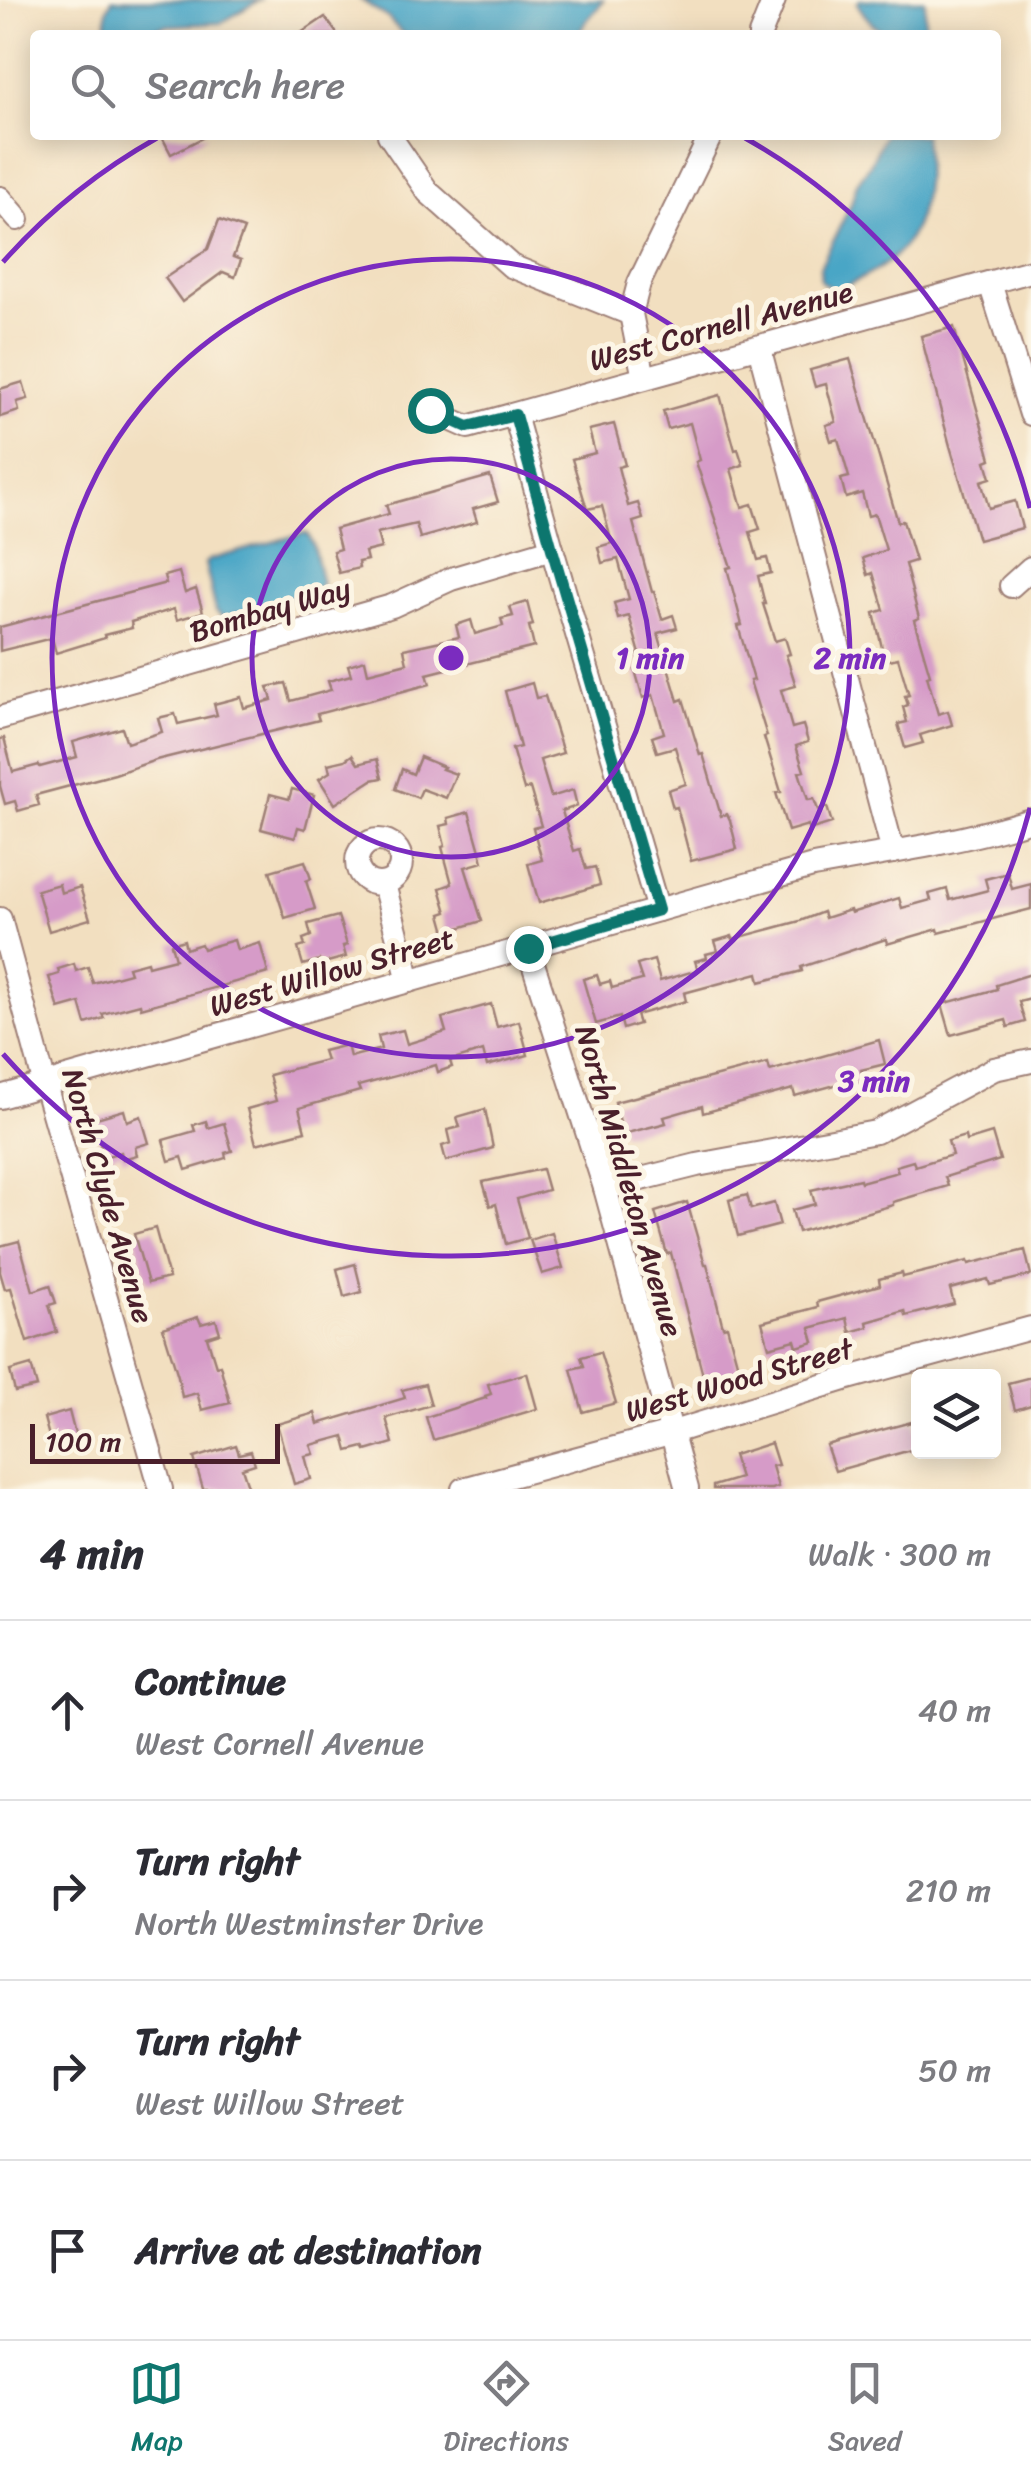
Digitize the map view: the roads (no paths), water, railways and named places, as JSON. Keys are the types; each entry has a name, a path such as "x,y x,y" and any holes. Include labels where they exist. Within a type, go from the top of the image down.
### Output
{"street":[{"path":"762,30 774,0"},
{"path":"392,140 428,192 511,266 631,314"},
{"path":"644,378 631,314 639,282 709,140"},
{"path":"0,198 18,219"},
{"name":"West Cornell Avenue","path":"430,410 468,427 1031,271"},
{"path":"990,283 1031,414"},
{"path":"759,347 893,852"},
{"path":"515,415 658,910"},
{"name":"Bombay Way","path":"0,718 392,606 450,579 552,549"},
{"path":"1012,586 1031,568"},
{"name":"West Willow Street","path":"0,1097 813,866 1031,820"},
{"path":"384,884 409,981"},
{"name":"North Clyde Avenue","path":"0,919 161,1489"},
{"name":"North Middleton Avenue","path":"528,948 604,1188 687,1489"},
{"path":"604,1188 697,1165 876,1132 994,1069 1031,1062"},
{"name":"West Wood Street","path":"463,1489 1031,1328"}],"water":[{"path":"112,0 260,0 221,23 151,30 112,30 106,25"},
{"path":"361,0 603,0 580,30 399,30"},
{"path":"925,0 925,30 882,30 857,3"},
{"path":"882,140 924,140 925,182 919,215 914,230 896,255 882,267 834,290 821,281 820,267 857,183"},
{"path":"304,533 313,545 322,584 228,616 222,617 216,611 205,563"}]}
